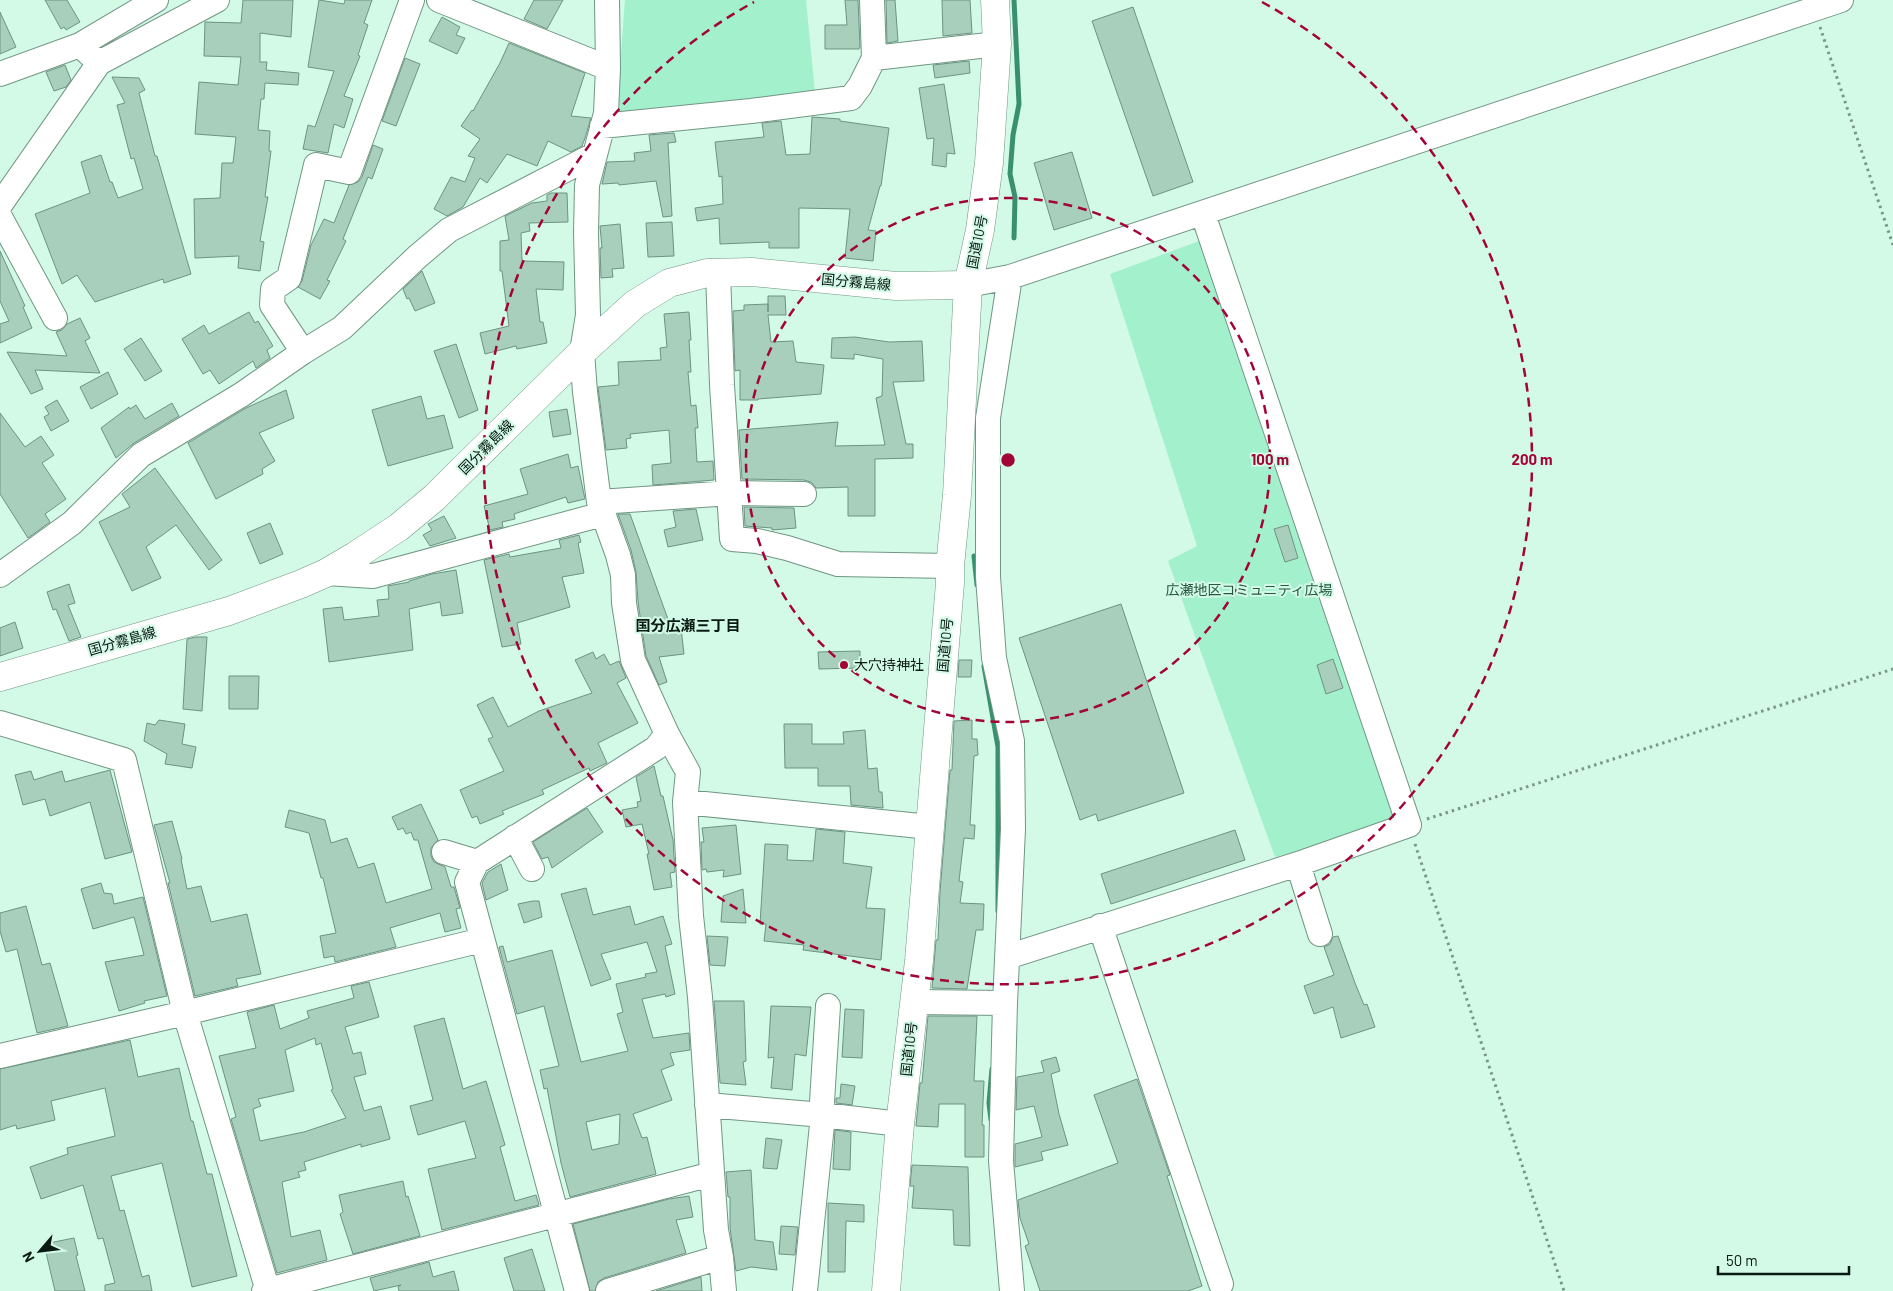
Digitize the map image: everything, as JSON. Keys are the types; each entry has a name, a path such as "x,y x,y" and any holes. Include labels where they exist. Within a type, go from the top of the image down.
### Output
{"main road":[{"name":"国道10号","path":"886,1291 900,1124 914,1002 930,827 954,525 968,285 980,230 989,163 997,44 995,0"},
{"name":"国分霧島線","path":"0,678 229,611 326,573 355,556 400,527 434,498 582,352 646,296 669,282 707,273 752,272 896,286 968,285"}],"street":[{"path":"0,74 80,45 156,0"},
{"path":"0,205 99,63 217,0"},
{"path":"303,352 272,305 273,289 289,278 316,165 350,172 412,0"},
{"path":"439,0 608,68"},
{"path":"607,0 608,68 606,113 587,185 588,315 582,352 585,392 601,508 623,575 624,604 633,660 667,734 688,772 685,802 691,916 700,997 716,1230 724,1291"},
{"path":"602,126 751,111 851,98 860,86 874,58 872,0"},
{"path":"968,285 1010,277 1203,214 1840,0"},
{"path":"874,58 997,44"},
{"path":"80,45 99,63"},
{"path":"0,574 72,523 141,455 241,396 303,352 342,328 418,256 449,230 594,156"},
{"path":"1007,957 1298,864 1409,826 1203,214"},
{"path":"0,217 55,318"},
{"path":"718,273 722,386 732,539 757,541 787,548 838,564 950,566"},
{"path":"1010,277 988,418 988,577 994,658 1012,741 1013,828 1005,1003 1001,1161 1012,1291"},
{"path":"326,573 373,576 601,508 730,493 804,494"},
{"path":"954,525 988,531"},
{"path":"0,723 124,760 184,1013 266,1291 712,1174"},
{"path":"577,1291 558,1214 467,882 477,862 515,836 656,748 667,734"},
{"path":"685,802 930,827"},
{"path":"515,836 532,869"},
{"path":"444,852 477,862"},
{"path":"1298,864 1320,934"},
{"path":"1100,926 1221,1284"},
{"path":"0,1056 482,940"},
{"path":"914,1002 1005,1003"},
{"path":"805,1291 823,1115 822,1102 828,1006"},
{"path":"706,1105 900,1124"},
{"path":"608,1291 721,1257"}],"path":[{"path":"1814,9 1893,245"},
{"path":"1564,1291 1409,826 1893,669"}],"green space":[{"path":"625,0 806,0 815,93 616,119"},
{"name":"広瀬地区コミュニティ広場","path":"1202,240 1396,823 1275,857 1168,561 1197,546 1110,274"}],"building":[{"path":"45,0 67,0 80,22 66,30 64,27 61,29"},
{"path":"243,0 293,0 291,37 260,33 260,62 267,62 266,70 299,73 298,85 265,83 264,99 261,99 258,130 270,131 269,151 271,151 265,197 268,197 260,241 264,242 260,271 238,268 239,256 195,258 194,199 220,198 222,163 233,163 236,137 195,134 199,82 238,85 241,57 204,56 205,22 241,23"},
{"path":"319,0 344,4 345,0 372,0 364,23 368,25 358,55 360,56 344,96 353,99 344,128 334,124 328,153 303,149 308,125 315,127 334,71 308,67"},
{"path":"534,0 563,0 547,29 524,19"},
{"path":"845,0 858,0 860,47 859,49 825,49 825,25 847,25"},
{"path":"886,0 895,0 898,41 887,43"},
{"path":"942,0 970,0 972,33 943,36"},
{"path":"1133,7 1193,182 1153,196 1092,21"},
{"path":"0,12 16,47 0,54"},
{"path":"442,17 460,27 456,35 465,38 457,54 429,41"},
{"path":"509,43 585,73 571,116 591,118 585,138 582,146 571,152 548,141 537,166 507,154 487,183 480,178 463,207 447,216 434,209 451,177 465,182 475,158 468,156 480,139 461,126 473,111"},
{"path":"405,58 420,64 396,126 382,121"},
{"path":"969,61 970,73 935,78 933,65"},
{"path":"65,65 71,80 66,87 54,91 46,72"},
{"path":"112,77 139,78 145,90 139,93 155,156 157,156 191,274 164,283 163,279 95,302 77,275 62,284 35,214 90,193 81,162 101,155 110,182 112,182 118,198 143,189 134,158 131,159 117,105 125,103"},
{"path":"944,84 955,154 947,153 946,167 932,165 934,138 927,139 919,88"},
{"path":"812,117 840,119 840,121 889,128 881,186 868,230 876,231 873,261 845,258 850,209 799,208 799,248 769,248 769,242 720,244 719,218 697,221 695,208 723,204 722,176 719,177 715,142 764,137 762,123 781,121 786,155 810,154"},
{"path":"674,133 676,142 668,143 672,216 663,217 656,181 619,185 618,183 602,184 607,162 635,161 634,153 651,151 649,135"},
{"path":"373,145 383,149 372,179 368,177 343,239 346,241 327,280 330,281 320,299 298,287 302,281 311,245 324,219 334,223 349,185 358,182 362,177"},
{"path":"1072,152 1092,218 1054,230 1034,163"},
{"path":"551,193 567,193 568,222 529,223 530,231 521,233 522,261 564,262 563,290 536,289 540,322 543,322 547,343 517,349 516,346 485,354 480,333 509,326 502,271 500,271 500,241 509,240 505,216 532,203 547,201 547,195"},
{"path":"672,222 674,256 648,257 646,223"},
{"path":"620,224 624,268 612,269 613,277 601,278 600,248 602,248 600,226"},
{"path":"0,251 25,306 23,307 32,328 0,343 0,324 9,321 0,301"},
{"path":"422,271 435,303 415,311 403,289"},
{"path":"768,296 785,296 786,315 768,315 771,342 793,341 796,362 824,365 821,394 740,400 740,370 735,371 733,311 744,310 744,305 768,304"},
{"path":"249,312 255,323 258,321 273,346 267,350 270,358 256,368 253,361 219,384 210,370 203,374 182,339 204,325 209,334"},
{"path":"689,312 691,372 688,372 691,406 696,405 698,428 695,428 697,462 713,461 714,480 653,485 652,465 671,463 669,430 630,434 631,438 626,439 627,448 606,450 598,387 619,385 618,362 661,360 660,348 667,347 664,314"},
{"path":"80,318 90,338 85,341 100,373 35,370 43,389 31,394 7,352 67,356 56,332"},
{"path":"855,337 889,342 922,341 924,381 893,382 906,444 913,444 913,458 875,459 875,516 848,516 848,487 816,488 811,482 804,480 742,479 739,430 838,422 835,446 885,445 876,398 882,396 883,359 854,354 854,359 831,358 832,338"},
{"path":"141,338 162,371 145,381 124,349"},
{"path":"456,344 478,410 459,418 434,351"},
{"path":"108,372 118,394 91,409 80,387"},
{"path":"286,390 294,418 259,433 275,461 262,469 263,474 216,499 188,443 246,408"},
{"path":"421,396 427,419 444,415 453,448 388,466 372,410"},
{"path":"57,400 69,421 51,431 44,417 49,414 45,407"},
{"path":"172,403 179,416 134,443 116,458 101,428 129,407 130,409 136,405 145,419"},
{"path":"567,409 571,434 553,437 549,412"},
{"path":"0,413 25,447 41,436 54,455 42,463 66,499 45,514 50,522 28,538 0,494"},
{"path":"568,454 571,468 578,466 585,499 568,503 566,497 514,514 515,519 502,522 503,527 490,530 484,506 528,494 520,469"},
{"path":"155,468 222,560 209,570 176,525 146,547 161,578 132,591 99,522 130,507 122,494"},
{"path":"744,507 794,508 796,528 772,530 772,528 745,526"},
{"path":"696,509 703,540 668,547 664,530 676,527 673,511"},
{"path":"618,514 630,514 669,622 680,619 684,654 659,657 667,682 659,685 646,656 638,602 636,572 631,550"},
{"path":"444,516 456,538 430,546 423,535 432,530 428,524"},
{"path":"270,523 283,554 260,564 247,533"},
{"path":"1288,525 1298,558 1285,562 1274,529"},
{"path":"579,535 581,542 578,543 584,573 562,577 570,607 517,623 521,644 502,647 484,560 509,554 510,557 561,548 559,540"},
{"path":"456,570 463,613 442,616 440,602 409,609 413,650 329,662 323,609 342,607 344,620 379,616 377,600 389,599 388,586 409,582 432,574"},
{"path":"69,584 75,603 68,605 81,637 69,641 56,609 53,610 47,592"},
{"path":"1121,604 1184,793 1098,821 1096,814 1080,820 1019,638"},
{"path":"15,622 23,648 0,656 0,628"},
{"path":"207,637 202,711 183,709 187,639"},
{"path":"860,651 860,668 819,669 818,652"},
{"path":"593,652 596,659 604,654 610,665 619,661 626,678 617,683 638,723 598,743 607,763 590,771 589,768 542,790 544,794 502,811 504,814 480,824 477,816 472,818 460,790 504,771 488,739 493,737 477,705 493,697 508,727 539,711 592,693 575,660"},
{"path":"1333,659 1343,688 1326,694 1317,665"},
{"path":"959,660 972,660 971,677 958,677"},
{"path":"229,676 259,676 258,709 229,709"},
{"path":"159,720 185,724 182,744 196,747 192,768 165,764 167,754 144,741 147,723 155,725"},
{"path":"972,720 972,739 977,739 978,755 974,756 970,825 975,825 974,839 964,838 959,881 963,882 960,903 984,904 983,930 976,930 967,989 932,988 936,940 938,940 950,770 952,770 954,721"},
{"path":"784,724 812,724 812,744 844,744 843,732 865,730 868,769 877,768 879,792 882,792 883,808 851,805 850,786 818,786 818,768 785,768"},
{"path":"654,766 673,840 675,872 670,873 672,887 654,890 647,854 649,854 642,824 626,827 622,810 638,807 637,802 641,801 636,777"},
{"path":"110,770 132,852 105,859 90,802 50,816 45,799 23,805 15,775 31,771 34,780 62,771 65,782"},
{"path":"421,804 438,840 431,848 431,856 434,862 445,867 451,887 454,887 460,908 456,909 461,928 445,932 440,913 390,928 396,947 335,962 334,956 324,958 320,936 336,933 323,878 321,878 309,833 285,827 289,810 325,820 331,843 347,838 358,868 374,863 386,903 432,889 418,840 414,840 411,832 406,834 403,828 398,830 392,817"},
{"path":"587,808 603,832 552,868 548,857 542,859 533,842"},
{"path":"172,821 182,859 187,889 201,886 211,922 247,914 261,974 236,979 238,986 195,996 168,883 170,883 154,825"},
{"path":"736,825 741,874 723,877 724,870 707,872 706,869 702,870 701,842 704,842 702,828"},
{"path":"816,829 845,832 843,863 872,867 866,908 885,909 881,960 803,950 804,945 764,941 766,924 760,924 765,844 788,845 787,860 813,861"},
{"path":"1235,830 1245,860 1111,904 1101,874"},
{"path":"501,864 508,890 486,900 482,883 488,872"},
{"path":"101,883 104,893 112,894 114,904 143,897 167,996 144,1001 145,1003 119,1011 105,962 144,955 134,917 93,929 81,889"},
{"path":"586,888 593,915 630,906 635,925 663,916 672,944 665,946 675,994 666,997 665,994 642,999 653,1038 689,1033 690,1050 670,1053 674,1065 661,1070 672,1100 633,1114 642,1138 647,1137 656,1174 570,1197 561,1163 547,1088 544,1089 540,1070 559,1066 544,1006 517,1014 499,947 503,946 507,962 552,950 581,1062 628,1051 617,1014 623,1012 616,984 646,977 645,974 657,972 647,942 601,954 611,979 591,986 561,894","holes":["620,1114 619,1144 592,1150 586,1122"]},
{"path":"743,889 746,923 721,922 723,896"},
{"path":"539,901 542,917 524,923 518,904"},
{"path":"26,906 42,965 50,963 68,1026 37,1033 17,949 6,952 0,931 0,913"},
{"path":"707,936 728,937 725,966 710,965"},
{"path":"1338,936 1355,983 1364,1005 1367,1004 1375,1027 1341,1038 1333,1007 1314,1014 1304,986 1334,975 1324,947 1330,944 1333,937"},
{"path":"369,982 379,1017 345,1027 353,1054 361,1052 366,1074 354,1077 364,1111 381,1106 390,1139 361,1147 361,1144 304,1162 306,1170 298,1172 300,1177 282,1182 291,1237 320,1230 327,1260 277,1273 231,1119 236,1117 219,1056 256,1048 247,1012 274,1005 280,1029 309,1018 307,1011 354,998 351,986","holes":["315,1038 316,1045 321,1043 333,1089 331,1090 346,1118 304,1132 260,1141 253,1109 261,1106 258,1099 294,1091 285,1050"]},
{"path":"714,1001 744,1001 746,1061 743,1062 746,1085 720,1083"},
{"path":"771,1006 811,1007 806,1056 795,1054 792,1090 771,1088 774,1057 768,1058"},
{"path":"845,1009 864,1010 862,1058 842,1057"},
{"path":"928,1016 977,1016 974,1081 984,1081 982,1125 984,1125 984,1157 965,1157 965,1104 939,1104 938,1127 916,1126"},
{"path":"444,1018 463,1089 486,1081 505,1145 500,1147 515,1201 536,1195 539,1205 442,1230 428,1169 476,1158 465,1121 418,1135 410,1106 433,1100 414,1026"},
{"path":"130,1040 138,1077 179,1068 191,1121 193,1121 207,1174 212,1174 237,1276 192,1287 162,1163 111,1176 120,1211 124,1210 142,1277 149,1275 152,1291 105,1291 105,1285 115,1283 103,1238 98,1239 83,1185 41,1199 30,1167 68,1154 67,1148 115,1136 105,1088 51,1101 55,1120 17,1129 16,1125 0,1130 0,1069"},
{"path":"1056,1057 1060,1071 1051,1074 1059,1114 1068,1145 1041,1152 1043,1160 1015,1167 1015,1144 1042,1137 1034,1106 1016,1110 1017,1077 1044,1072 1041,1061"},
{"path":"1137,1079 1170,1175 1167,1176 1202,1286 1188,1291 1040,1291 1025,1246 1029,1244 1020,1218 1018,1200 1118,1163 1094,1095"},
{"path":"841,1084 855,1086 852,1105 836,1103 836,1098 840,1098"},
{"path":"835,1130 851,1132 850,1170 833,1169"},
{"path":"766,1138 782,1140 777,1169 763,1168"},
{"path":"912,1165 968,1167 970,1246 954,1245 953,1210 912,1208 914,1186 910,1186"},
{"path":"751,1170 755,1240 773,1242 777,1270 751,1267 736,1271 730,1228 730,1197 728,1197 726,1172"},
{"path":"403,1181 406,1197 408,1196 420,1236 353,1254 340,1214 343,1212 339,1195"},
{"path":"689,1196 693,1217 676,1220 686,1253 604,1278 598,1282 595,1291 590,1291 573,1224 669,1199"},
{"path":"828,1203 864,1205 864,1222 846,1221 845,1272 828,1272"},
{"path":"781,1226 798,1227 795,1255 779,1254"},
{"path":"74,1238 78,1255 76,1256 85,1291 55,1291 44,1244"},
{"path":"532,1249 545,1291 514,1291 504,1258"},
{"path":"429,1262 433,1277 454,1271 459,1291 399,1291 398,1287 401,1285 374,1291 370,1278"},
{"path":"701,1277 702,1291 656,1291"}],"waterway":[{"path":"1014,0 1019,104 1013,135 1010,174 1015,197 1014,238"},
{"path":"974,556 977,585"},
{"path":"984,666 998,747 998,911"},
{"path":"991,1120 989,1103 992,1069"}],"place":[{"name":"大穴持神社","path":"844,665"}],"district":[{"name":"国分広瀬三丁目","path":"688,626"}]}
